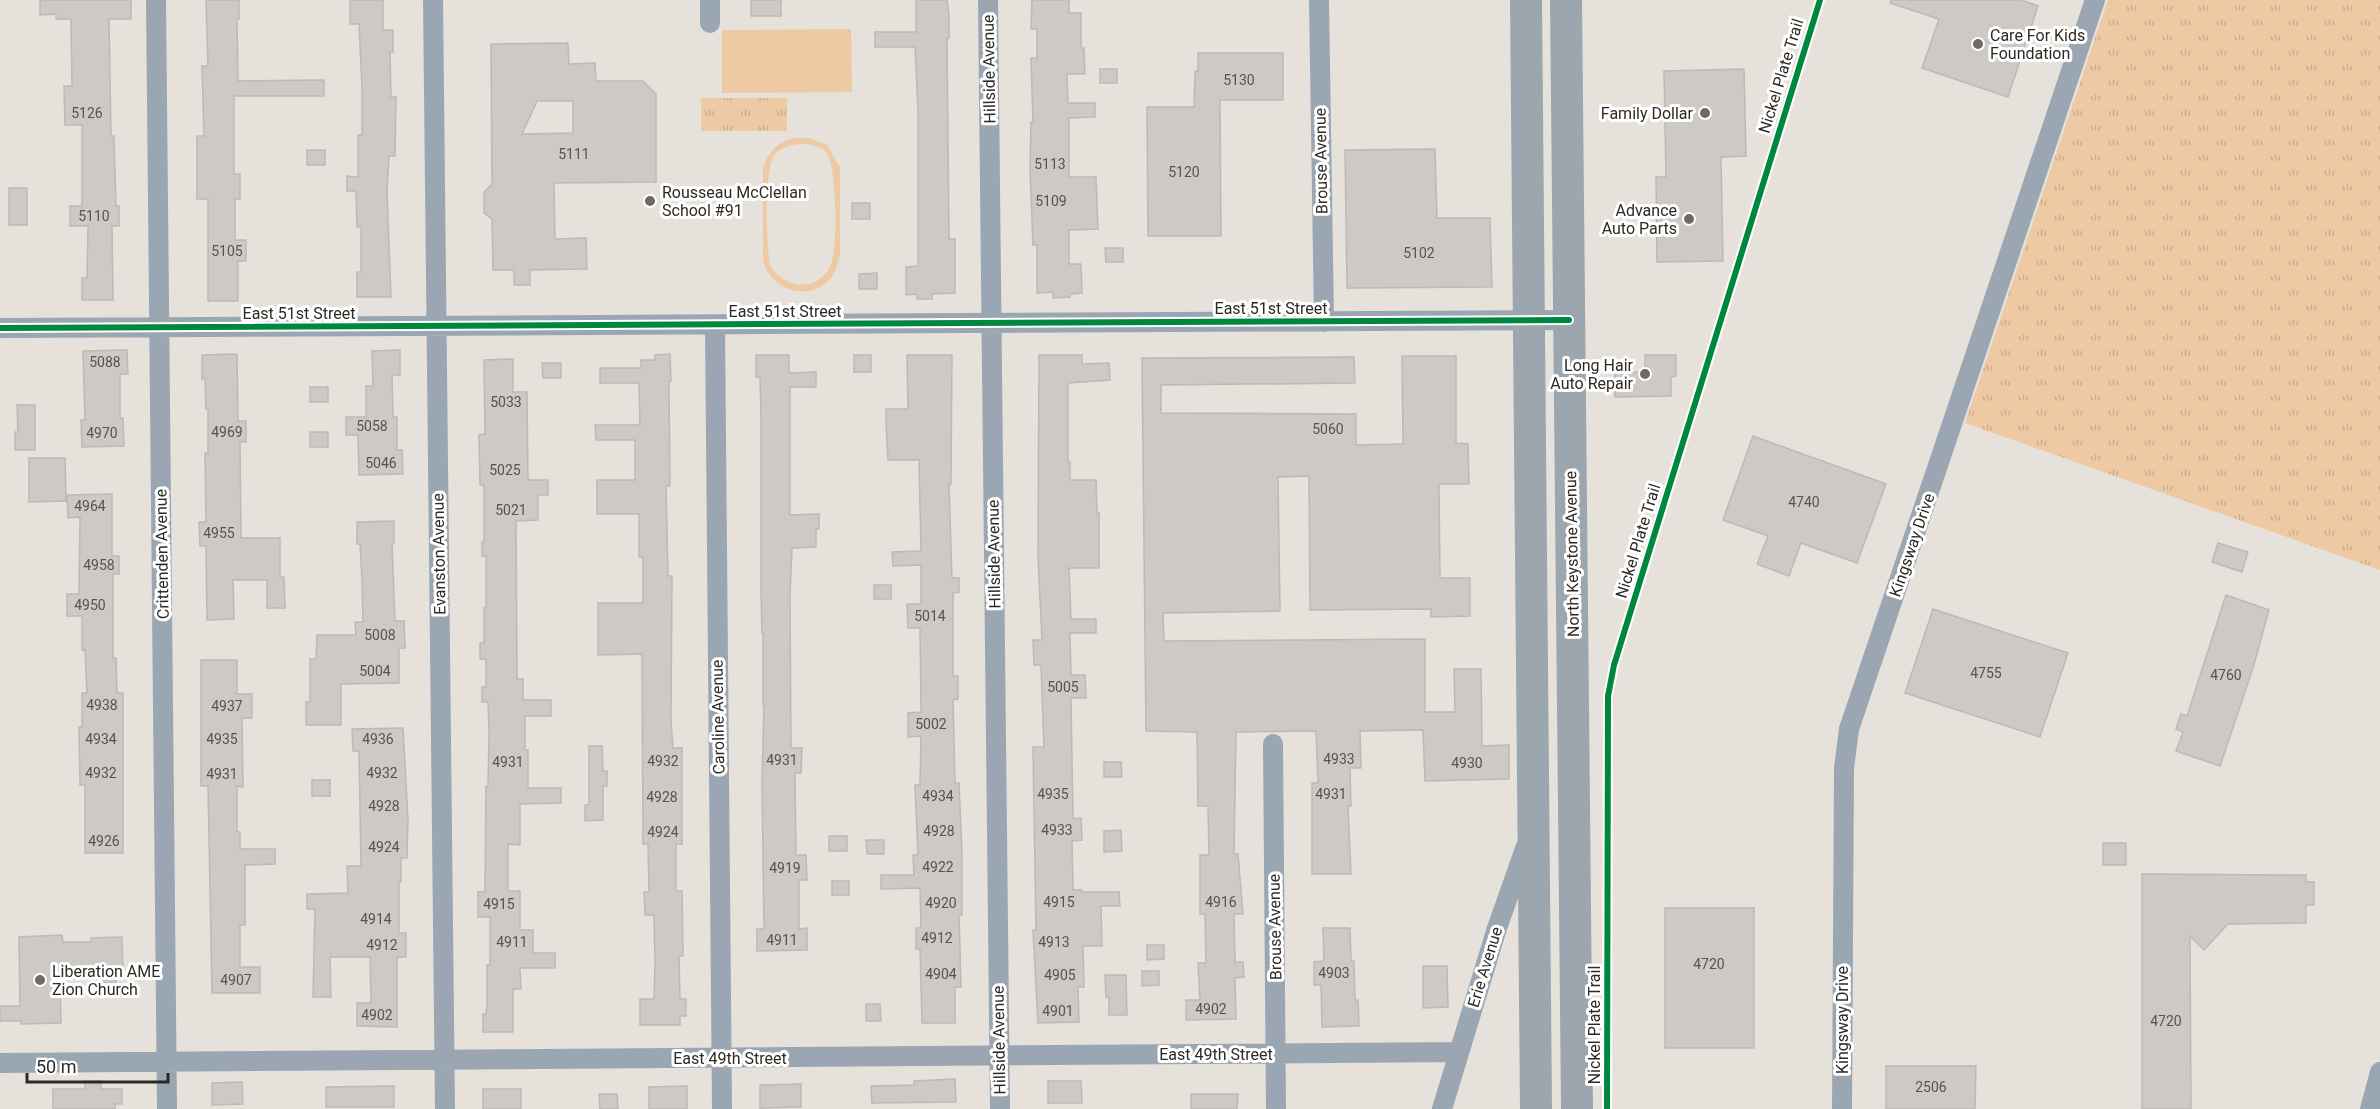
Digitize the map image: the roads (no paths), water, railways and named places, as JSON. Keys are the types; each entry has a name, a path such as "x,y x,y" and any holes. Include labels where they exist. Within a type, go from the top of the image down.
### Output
{"main road":[{"path":"1526,0 1536,1109"},
{"name":"North Keystone Avenue","path":"1566,0 1577,1109"}],"street":[{"name":"Crittenden Avenue","path":"156,0 167,1109"},
{"name":"Evanston Avenue","path":"433,0 445,1109"},
{"path":"710,0 710,23"},
{"name":"Hillside Avenue","path":"988,0 1000,1109"},
{"name":"Brouse Avenue","path":"1319,0 1324,322"},
{"name":"Kingsway Drive","path":"1842,1109 1844,768 1849,729 2095,0"},
{"name":"East 51st Street","path":"0,328 1569,320"},
{"name":"Caroline Avenue","path":"715,325 722,1109"},
{"name":"Brouse Avenue","path":"1273,744 1276,1109"},
{"name":"Erie Avenue","path":"1442,1109 1497,928 1533,826"},
{"name":"East 49th Street","path":"0,1063 1460,1052"},
{"path":"2370,1109 2380,1072"}],"place":[{"name":"Care For Kids Foundation","path":"1978,44"},
{"name":"Family Dollar","path":"1705,113"},
{"name":"Rousseau McClellan School #91","path":"650,201"},
{"name":"Advance Auto Parts","path":"1689,219"},
{"name":"Long Hair Auto Repair","path":"1645,374"},
{"name":"Liberation AME Zion Church","path":"40,980"}]}
